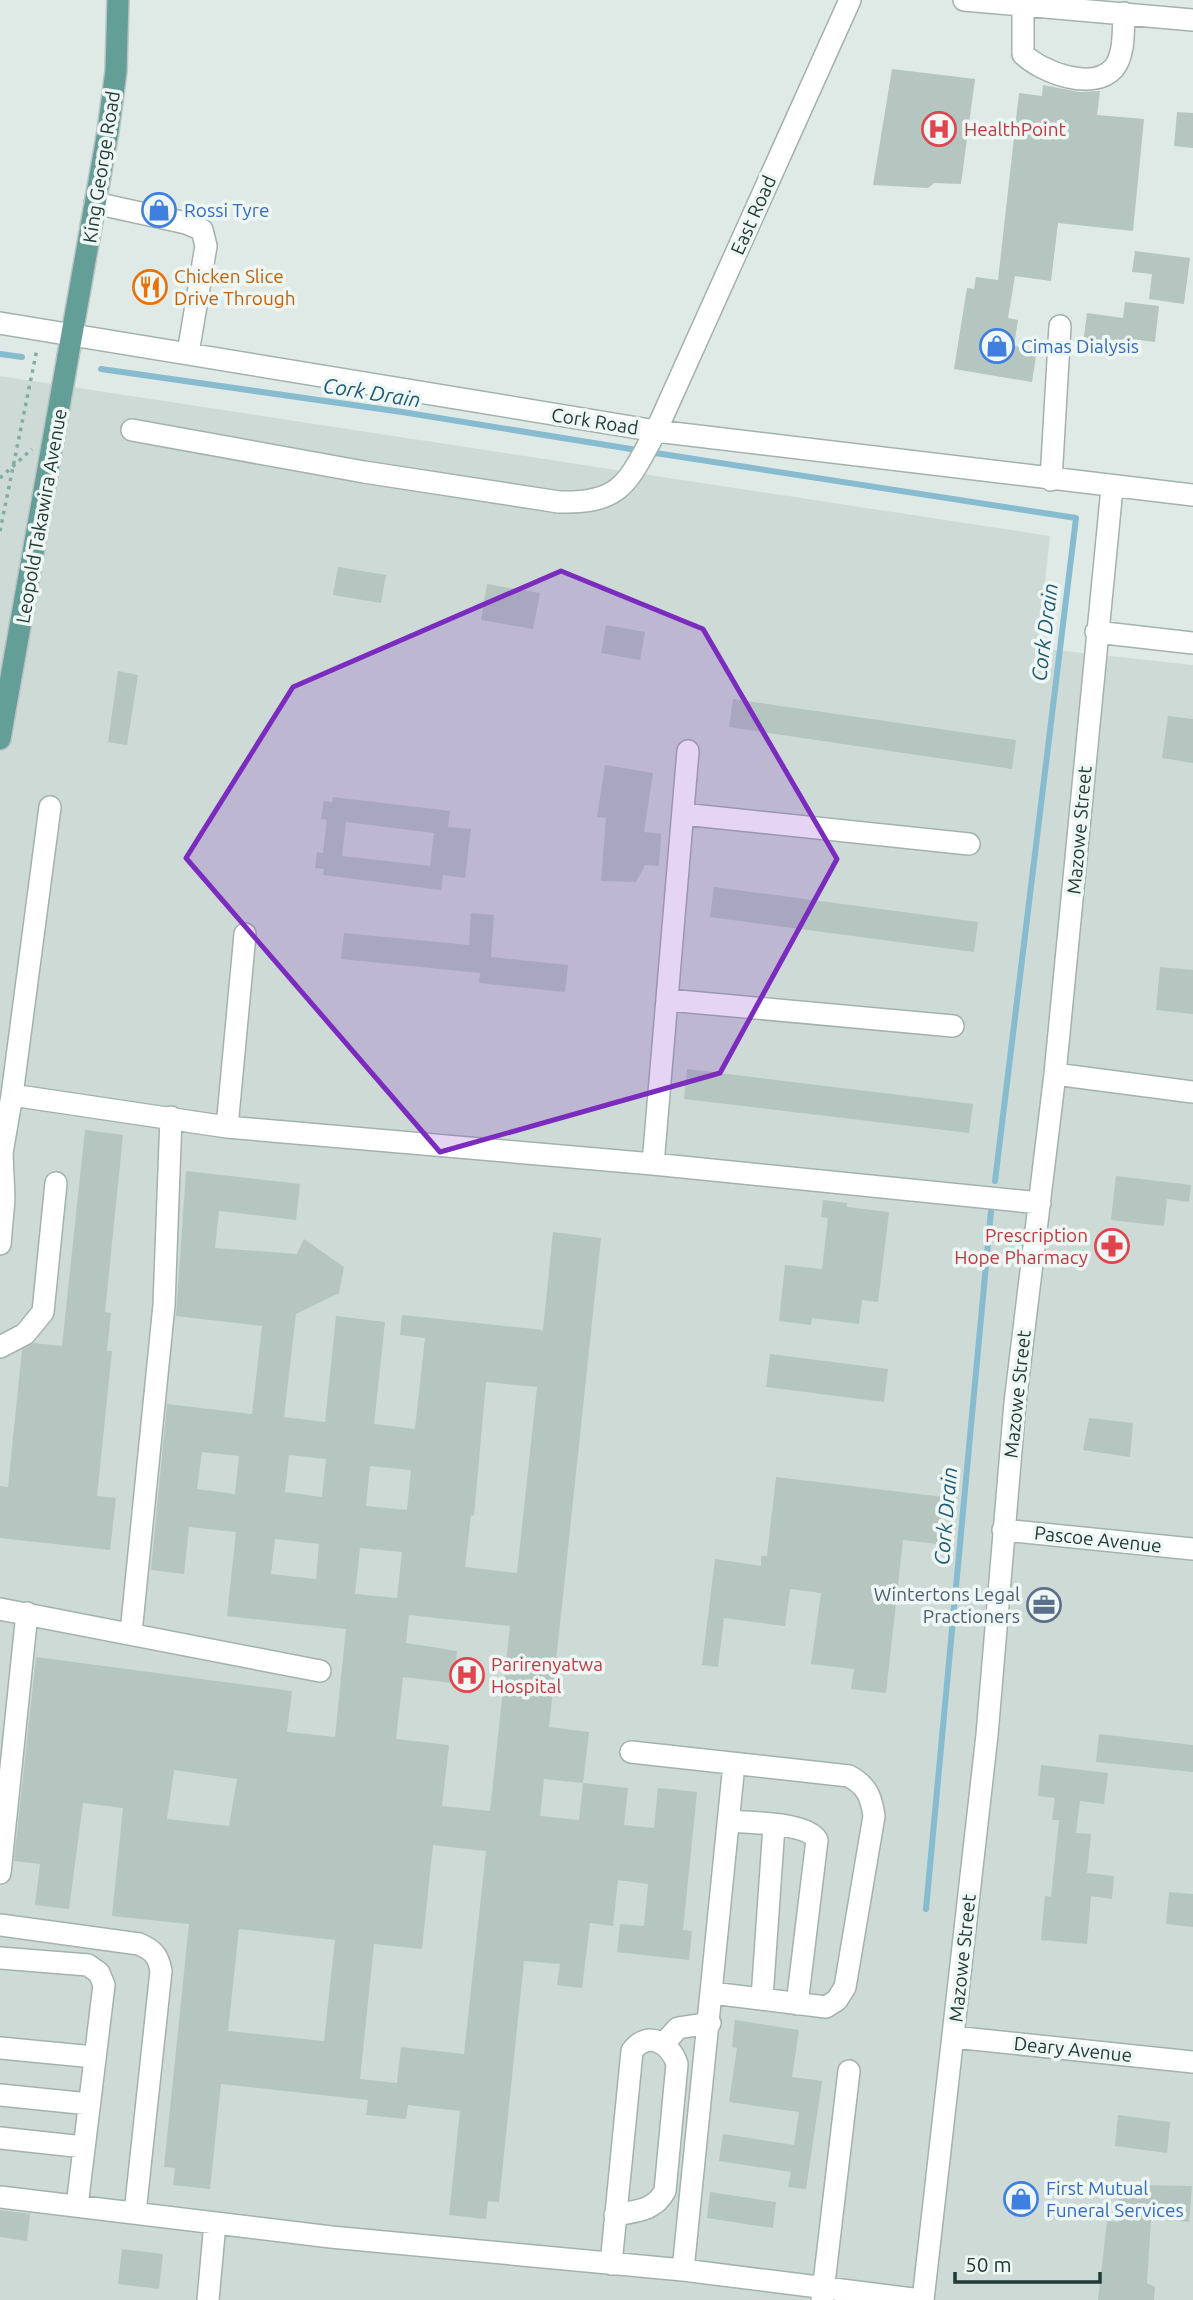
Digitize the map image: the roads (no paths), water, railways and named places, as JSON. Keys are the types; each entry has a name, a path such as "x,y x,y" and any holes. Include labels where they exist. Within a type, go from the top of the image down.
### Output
{"main road":[{"name":"King George Road","path":"73,334 116,71 118,0"},
{"name":"Leopold Takawira Avenue","path":"0,739 73,334"}],"street":[{"name":"East Road","path":"132,430 364,472 579,502 602,498 626,484 656,431 850,0"},
{"path":"964,0 1193,20"},
{"path":"1023,5 1023,54 1034,65 1051,74 1089,78 1102,76 1113,68 1121,53 1124,13"},
{"path":"95,202 186,223 202,230 206,246 188,353"},
{"name":"Cork Road","path":"0,323 656,431 1112,488 1193,495"},
{"path":"1051,480 1060,326"},
{"name":"Mazowe Street","path":"922,2300 987,1735 1015,1403 1055,1074 1112,488"},
{"path":"1096,632 1193,643"},
{"path":"653,1164 688,751"},
{"path":"0,1244 4,1199 2,1153 50,807"},
{"path":"683,814 969,844"},
{"path":"227,1127 245,934"},
{"path":"668,1000 953,1026"},
{"path":"1055,1074 1193,1092"},
{"path":"12,1095 227,1127 653,1164 1040,1203"},
{"path":"131,1633 164,1305 170,1117"},
{"path":"0,1347 25,1334 43,1312 56,1183"},
{"name":"Pascoe Avenue","path":"1003,1530 1193,1549"},
{"path":"0,1609 320,1671"},
{"path":"0,1873 27,1613"},
{"path":"631,1752 849,1776 864,1784 871,1797 874,1816 845,1987 837,2000 826,2007 712,1993"},
{"path":"683,2270 734,1764"},
{"path":"730,1821 809,1831 817,1840 797,2004"},
{"path":"762,1998 774,1826"},
{"path":"0,1925 139,1944 153,1950 159,1961 161,1971 135,2213"},
{"path":"0,1958 89,1965 99,1973 104,1985 77,2206"},
{"path":"665,2042 678,2028 710,2023"},
{"name":"Deary Avenue","path":"953,2037 1193,2062"},
{"path":"611,2264 615,2215 632,2051 638,2044 648,2040 665,2042 673,2050 677,2064 665,2191 658,2204 649,2209 615,2215"},
{"path":"0,2048 94,2057"},
{"path":"823,2295 849,2071"},
{"path":"0,2095 89,2104"},
{"path":"0,2138 84,2147"},
{"path":"0,2197 215,2223 683,2270 823,2295 922,2300"},
{"path":"208,2300 215,2223"}],"waterway":[{"name":"Cork Drain","path":"0,354 22,357"},
{"name":"Cork Drain","path":"101,369 402,412 637,450"},
{"name":"Cork Drain","path":"649,452 1076,518 995,1181"},
{"name":"Cork Drain","path":"926,1909 991,1211"}],"place":[{"name":"HealthPoint","path":"939,129"},
{"name":"Rossi Tyre","path":"159,210"},
{"name":"Chicken Slice Drive Through","path":"150,287"},
{"name":"Cimas Dialysis","path":"997,346"},
{"name":"Prescription Hope Pharmacy","path":"1112,1246"},
{"name":"Wintertons Legal Practioners","path":"1044,1605"},
{"name":"Parirenyatwa Hospital","path":"467,1675"},
{"name":"First Mutual Funeral Services","path":"1021,2199"}]}
